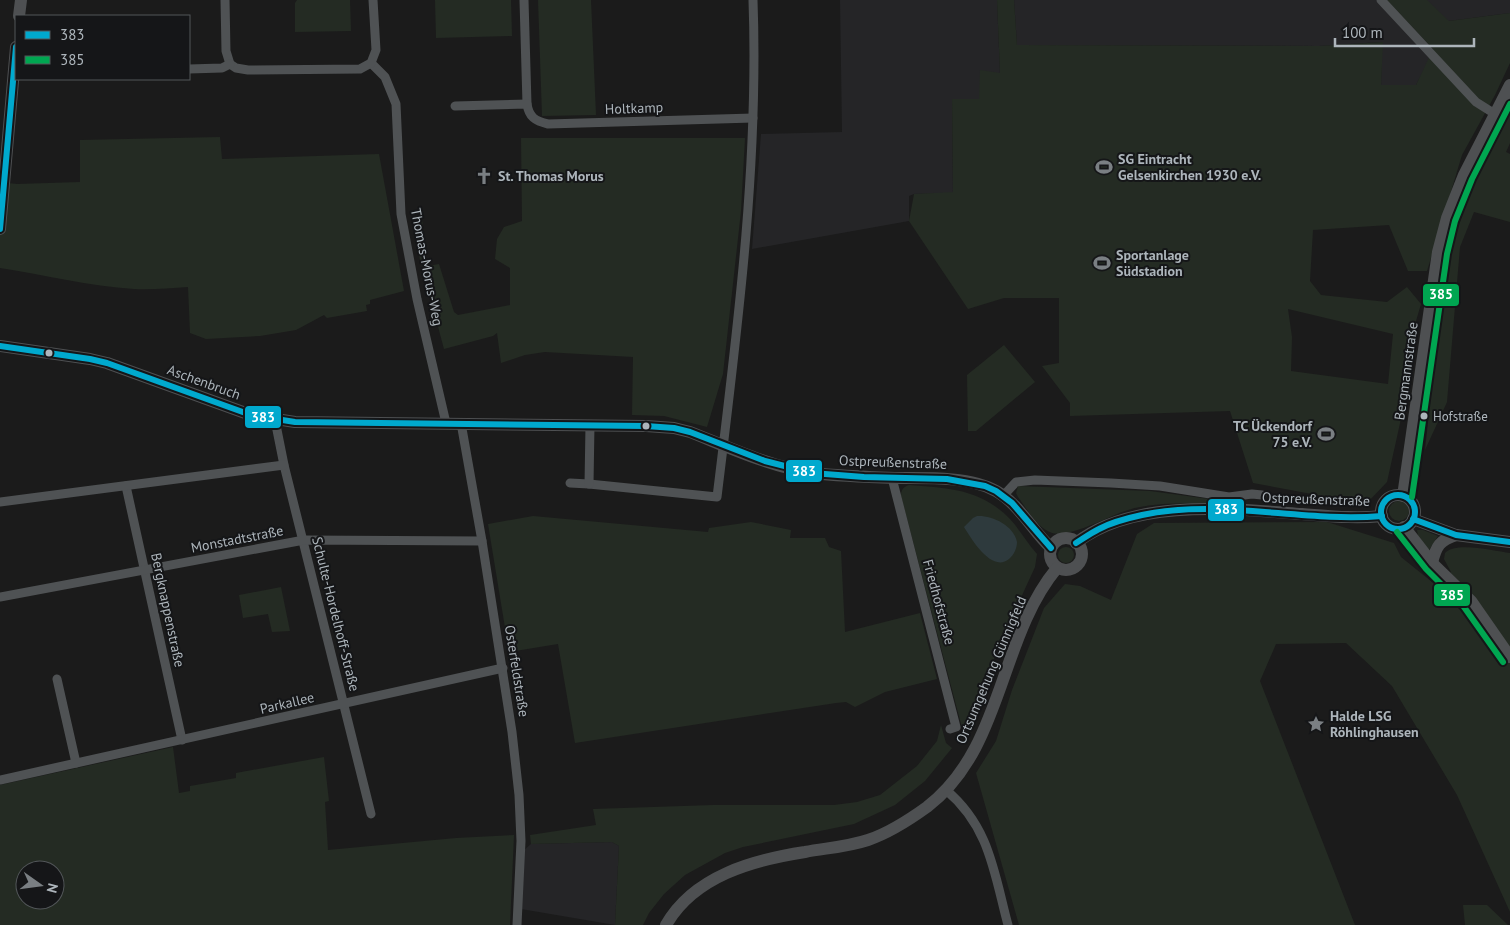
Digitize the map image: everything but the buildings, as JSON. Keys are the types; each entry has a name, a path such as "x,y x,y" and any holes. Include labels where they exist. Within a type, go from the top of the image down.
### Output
{"street":[{"path":"19,15 20,0"},
{"path":"225,0 226,50 230,64 236,68 272,71 360,69 371,63 376,50 373,0"},
{"path":"455,106 527,104 524,0"},
{"path":"570,483 717,497 750,190 755,77 753,0"},
{"path":"1381,0 1476,102 1495,114"},
{"path":"0,230 15,58"},
{"name":"Thomas-Morus-Weg","path":"371,63 385,77 396,104 401,214 417,299 446,423"},
{"path":"190,69 222,68 230,64"},
{"name":"Bergmannstraße","path":"1403,496 1438,252 1447,218 1464,175 1510,85"},
{"name":"Holtkamp","path":"527,104 528,112 532,118 548,124 753,118"},
{"name":"Aschenbruch","path":"0,346 106,362 244,413 275,420 296,422 461,423"},
{"name":"Schulte-Hordelhoff-Straße","path":"275,420 284,465 371,814"},
{"name":"Ostpreußenstraße","path":"461,423 674,428 795,470 839,476 953,480 986,487 1003,496 1011,502 1038,535 1052,548"},
{"name":"Osterfeldstraße","path":"461,423 503,668 519,795 521,841 517,925"},
{"path":"590,425 590,484"},
{"path":"0,502 284,465"},
{"name":"Friedhofstraße","path":"892,478 956,727 950,728"},
{"name":"Ostpreußenstraße","path":"1003,496 1016,482 1034,480 1151,486 1229,497 1252,494 1262,495"},
{"name":"Bergknappenstraße","path":"126,486 182,740"},
{"path":"1393,495 1403,496 1412,502 1415,513 1409,523 1398,528 1388,525 1382,516 1382,506 1393,495"},
{"name":"Ostpreußenstraße","path":"1076,543 1085,536 1118,521 1135,515 1153,512 1205,510 1278,512 1355,518 1382,516"},
{"path":"1409,523 1456,535 1510,542"},
{"path":"1409,523 1432,563 1471,602 1510,657"},
{"path":"1432,563 1439,544 1445,538 1456,535"},
{"path":"1063,539 1072,540 1076,543 1081,552 1080,561 1077,565 1068,570 1057,568 1050,557 1054,544 1063,539"},
{"name":"Monstadtstraße","path":"0,597 304,540 482,541"},
{"name":"Ortsumgehung Günnigfeld","path":"666,925 686,901 704,885 726,873 745,865 778,857 840,847 868,840 911,818 946,790 962,771 978,744 1034,604 1057,568"},
{"name":"Parkallee","path":"0,780 503,668"},
{"path":"57,679 76,763"},
{"path":"946,790 967,810 987,845 1008,925"}],"shaded area":[{"path":"297,0 350,0 351,31 295,32 295,3"},
{"path":"435,0 511,0 512,36 436,38"},
{"path":"538,0 591,0 596,115 542,116"},
{"path":"840,0 997,0 1000,73 979,99 952,100 953,193 914,194 909,196 909,221 752,249 761,134 842,132"},
{"path":"997,0 1014,0 1017,45 1319,46 1383,42 1381,85 1416,85 1433,49 1387,0 1427,0 1449,21 1510,13 1510,63 1495,95 1462,155 1427,271 1408,271 1389,225 1313,230 1310,281 1321,295 1387,302 1407,287 1421,304 1411,338 1410,378 1387,482 1366,504 1253,483 1230,411 1070,416 1070,403 1042,366 1059,363 1059,298 1004,298 968,309 909,221 914,194 953,192 952,99 979,99 980,70 1000,73","holes":["1288,309 1393,334 1388,384 1291,371 1292,337"]},
{"path":"1014,0 1510,0 1510,13 1449,21 1416,85 1381,85 1382,42 1319,46 1017,45"},
{"path":"1510,107 1510,143 1506,152 1510,154 1510,222 1474,212 1460,247 1447,402 1425,450 1445,267 1476,173"},
{"path":"220,137 222,159 379,154 404,291 370,300 370,304 366,305 367,311 327,318 324,315 296,330 260,336 206,339 190,333 188,287 117,288 0,268 0,182 17,184 80,182 80,140"},
{"path":"521,138 745,138 741,211 723,374 707,427 664,416 632,415 633,357 545,352 525,355 501,363 497,333 493,336 444,349 418,252 414,220 422,219 428,266 439,264 454,312 458,315 510,305 510,268 495,259 497,239 504,227 522,221"},
{"path":"1004,345 1035,382 976,431 968,431 967,375"},
{"path":"909,485 950,489 987,501 1010,519 1037,554 1035,567 998,648 965,739 901,496 903,489"},
{"path":"1018,486 1150,491 1239,503 1168,504 1141,507 1128,510 1079,530 1060,534 1047,531 1037,523 1018,497 1016,493"},
{"path":"1399,501 1406,504 1409,511 1406,518 1399,521 1392,518 1389,511 1392,504"},
{"path":"533,516 708,532 709,528 751,522 791,530 790,538 825,538 829,547 841,551 845,632 920,613 937,679 885,692 855,707 846,702 836,703 575,743 558,644 509,652 488,524"},
{"path":"977,516 989,517 1001,522 1015,536 1017,542 1016,549 1009,559 1003,562 996,562 977,547 964,527"},
{"path":"1327,522 1394,543 1401,557 1432,582 1451,572 1444,559 1445,553 1450,549 1466,547 1510,553 1510,912 1457,795 1392,686 1346,643 1276,644 1260,681 1355,925 1019,925 976,773 996,741 1012,690 1044,608 1065,584 1080,586 1111,600 1137,534 1154,523"},
{"path":"1417,530 1423,530 1438,536 1429,550 1418,536"},
{"path":"1066,547 1072,549 1074,555 1072,561 1066,563 1060,561 1058,555 1060,549"},
{"path":"281,587 290,631 272,632 268,614 243,618 239,595"},
{"path":"941,725 946,743 952,748 925,781 895,805 854,824 743,847 725,853 685,875 664,894 649,913 643,925 615,925 619,846 612,842 531,844 530,835 596,825 593,809 713,805 834,805 857,802 880,795 917,766 937,741"},
{"path":"173,747 179,793 190,791 190,786 236,778 236,773 324,757 329,801 325,802 328,850 456,838 514,835 510,925 0,925 0,785"},
{"path":"612,842 619,846 615,925 521,909 522,852 531,844"},
{"path":"1463,905 1487,905 1508,925 1465,925"}],"transit line":[{"name":"383","path":"0,229 15,58"},
{"name":"385","path":"1412,497 1447,254 1455,221 1472,179 1510,104"},
{"name":"383","path":"0,346 107,363 251,415 295,422 646,426 674,428 690,432 765,461 812,473 864,477 947,479 985,486 996,491 1012,503 1051,548"},
{"name":"383","path":"1398,495 1410,500 1415,512 1410,524 1398,529 1386,524 1381,512 1386,500 1398,495"},
{"name":"383","path":"1076,543 1115,522 1172,510 1202,509 1322,516 1382,516"},
{"name":"383","path":"1413,519 1456,535 1510,542"},
{"name":"385","path":"1397,532 1426,569 1464,607 1503,662"}],"place":[{"name":"SG Eintracht Gelsenkirchen 1930 e.V.","path":"1104,167"},
{"name":"St. Thomas Morus","path":"484,176"},
{"name":"Sportanlage Südstadion","path":"1102,263"},
{"name":"Hofstraße","path":"1424,416"},
{"name":"TC Ückendorf 75 e.V.","path":"1326,434"},
{"name":"Halde LSG Röhlinghausen","path":"1316,724"}]}
